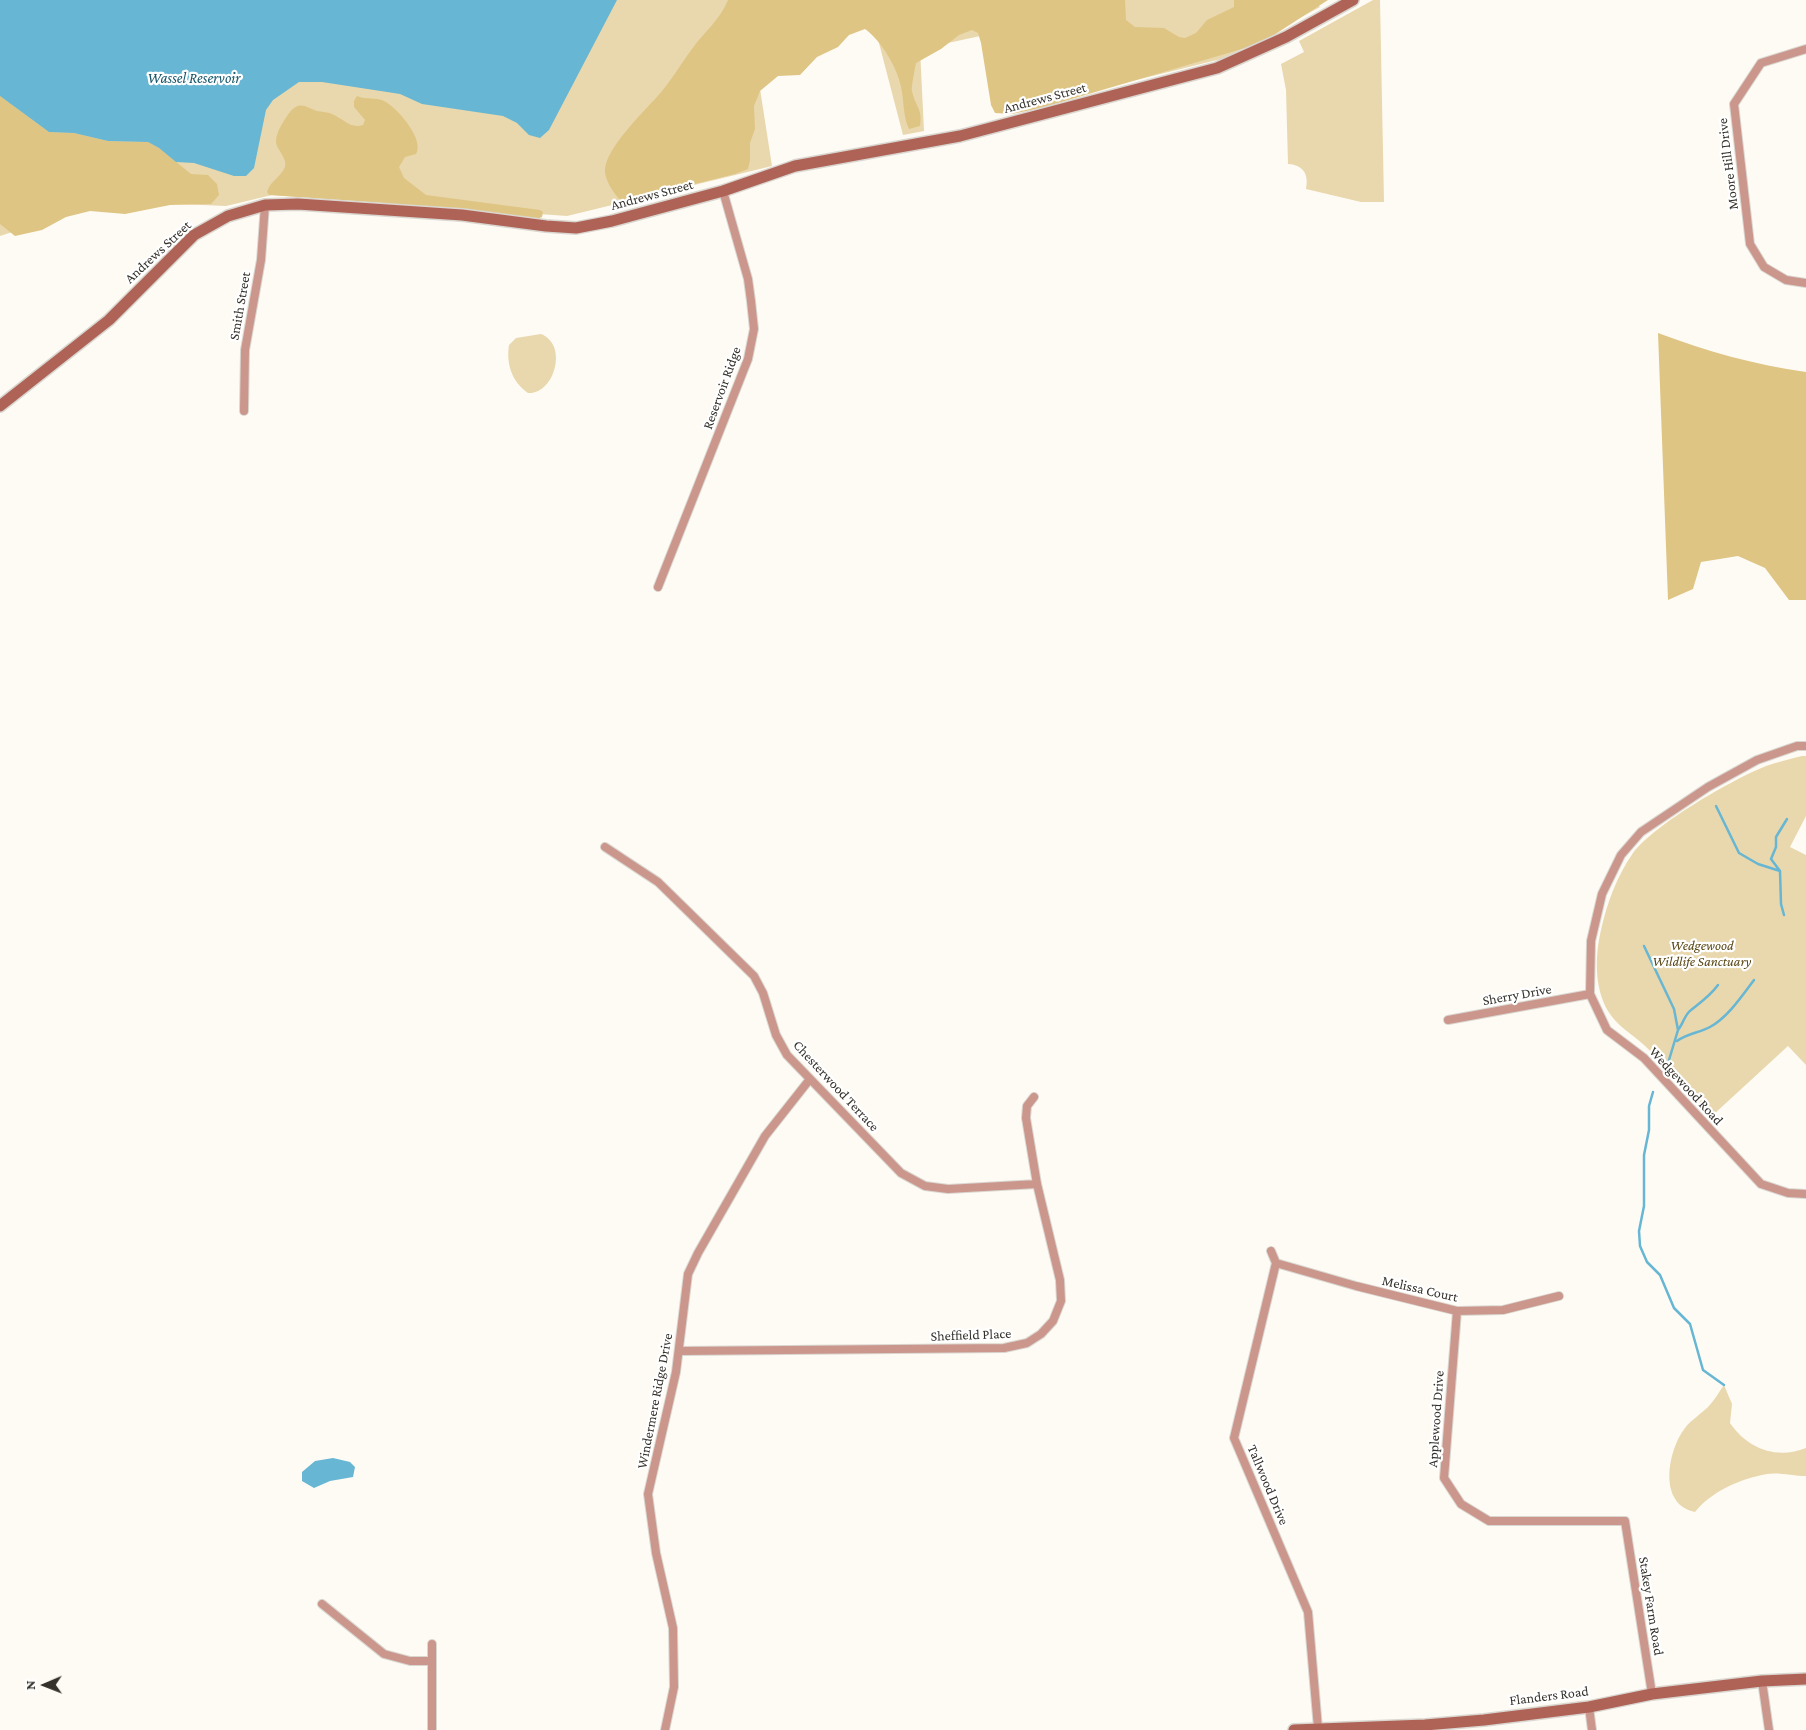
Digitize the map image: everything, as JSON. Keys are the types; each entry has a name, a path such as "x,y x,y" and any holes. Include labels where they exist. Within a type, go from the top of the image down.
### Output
{"street":[{"name":"Andrews Street","path":"0,406 109,320 194,235 228,216 264,205 298,204 462,215 576,228 612,221 723,191 795,166 960,136 1217,68 1286,37 1353,0"},
{"name":"Moore Hill Drive","path":"1806,49 1761,63 1734,104 1750,244 1764,267 1786,280 1806,283"},
{"name":"Reservoir Ridge","path":"658,587 748,359 754,329 748,279 723,191"},
{"name":"Smith Street","path":"244,411 245,350 261,260 264,205"},
{"name":"Wedgewood Road","path":"1806,746 1796,746 1757,760 1708,787 1641,832 1621,855 1602,894 1591,941 1590,994 1607,1030 1644,1058 1761,1184 1788,1193 1806,1194"},
{"name":"Chesterwood Terrace","path":"605,847 658,882 754,976 763,993 776,1035 787,1055 901,1173 925,1186 948,1189 1037,1184"},
{"name":"Sherry Drive","path":"1448,1020 1590,994"},
{"name":"Windermere Ridge Drive","path":"665,1730 674,1687 673,1628 656,1553 648,1494 679,1351 688,1274 765,1136 810,1079"},
{"name":"Sheffield Place","path":"679,1351 1004,1348 1026,1344 1041,1334 1052,1321 1061,1302 1060,1280 1037,1184 1026,1118 1027,1106 1034,1097"},
{"path":"1271,1251 1276,1263"},
{"name":"Melissa Court","path":"1276,1263 1356,1286 1457,1311 1503,1310 1560,1296"},
{"name":"Tallwood Drive","path":"1276,1263 1234,1438 1308,1612 1318,1728"},
{"name":"Applewood Drive","path":"1457,1311 1444,1478 1461,1504 1490,1521 1625,1521"},
{"name":"Stakey Farm Road","path":"1625,1521 1652,1694"},
{"path":"322,1604 384,1654 410,1661 432,1662"},
{"path":"432,1644 432,1730"},
{"name":"Flanders Road","path":"1294,1730 1425,1727 1589,1707 1652,1694 1762,1681 1806,1679"},
{"path":"1762,1681 1769,1730"},
{"path":"1589,1707 1592,1730"}],"green space":[{"path":"0,0 1314,0 1320,7 1225,58 1003,113 999,32 920,49 924,131 903,135 874,24 837,32 760,89 772,166 567,216 272,195 226,206 106,201 0,236"},
{"path":"1373,0 1380,0 1384,202 1361,202 1306,189 1307,179 1302,169 1288,164 1286,90 1281,64 1304,52 1299,41"},
{"path":"541,334 550,340 554,348 555,368 545,386 537,391 528,393 522,389 511,372 508,359 509,345 516,338"},
{"name":"Wedgewood Wildlife Sanctuary","path":"1806,756 1806,816 1790,847 1806,855 1806,1065 1788,1046 1713,1115 1653,1053 1624,1029 1608,1011 1600,992 1597,971 1599,940 1603,920 1613,890 1627,862 1633,853 1658,829 1734,781 1766,766"},
{"path":"1724,1385 1732,1404 1730,1423 1737,1432 1754,1445 1773,1452 1784,1453 1806,1448 1806,1476 1771,1474 1747,1479 1718,1492 1695,1512 1683,1507 1675,1499 1669,1475 1671,1462 1674,1449 1685,1428 1710,1405"}],"shaded area":[{"path":"728,0 1125,0 1126,20 1135,27 1164,28 1179,37 1185,38 1196,33 1207,20 1234,7 1234,0 1328,0 1274,35 1252,46 1041,108 1012,114 995,113 991,105 981,43 978,33 972,30 959,35 941,49 916,63 912,89 920,111 921,120 920,126 909,129 901,87 896,72 883,47 865,29 849,35 838,47 817,57 800,75 778,76 760,91 754,106 755,129 750,143 748,169 735,174 622,202 610,187 605,173 607,161 612,151 666,86 692,49 721,14"},
{"path":"0,96 49,132 74,133 108,141 148,142 159,148 191,174 208,175 217,184 219,195 211,204 170,205 125,214 90,211 66,217 42,230 15,236 0,224"},
{"path":"357,96 384,101 396,110 409,125 414,133 418,148 416,154 405,157 399,167 404,178 426,195 540,210 543,212 542,217 535,220 385,203 269,195 267,192 268,188 285,167 276,138 290,112 297,106 304,106 330,113 354,126 363,125 365,120 354,107 354,101"},
{"path":"1658,333 1731,357 1806,372 1806,600 1789,600 1765,568 1738,556 1701,562 1693,589 1668,600"}],"water":[{"name":"Wassel Reservoir","path":"0,0 617,0 549,130 540,138 529,135 517,123 503,116 422,104 400,94 322,82 299,82 273,100 266,110 254,168 246,176 234,176 194,163 176,162 159,148 148,142 108,141 74,133 49,132 0,96"},
{"path":"333,1458 350,1462 355,1467 353,1477 330,1481 314,1488 302,1481 302,1472 315,1461"}],"waterway":[{"path":"1716,806 1739,853 1758,864 1780,871"},
{"path":"1784,915 1781,904 1780,871 1771,859 1776,847 1776,837 1787,819"},
{"path":"1644,946 1674,1009 1678,1030 1669,1060"},
{"path":"1677,1041 1717,1023 1734,1006 1754,980"},
{"path":"1678,1030 1689,1012 1709,996 1718,985"},
{"path":"1653,1092 1649,1106 1649,1130 1644,1155 1644,1206 1639,1231 1640,1246 1647,1262 1660,1275 1674,1308 1690,1324 1703,1370 1724,1385"}]}
